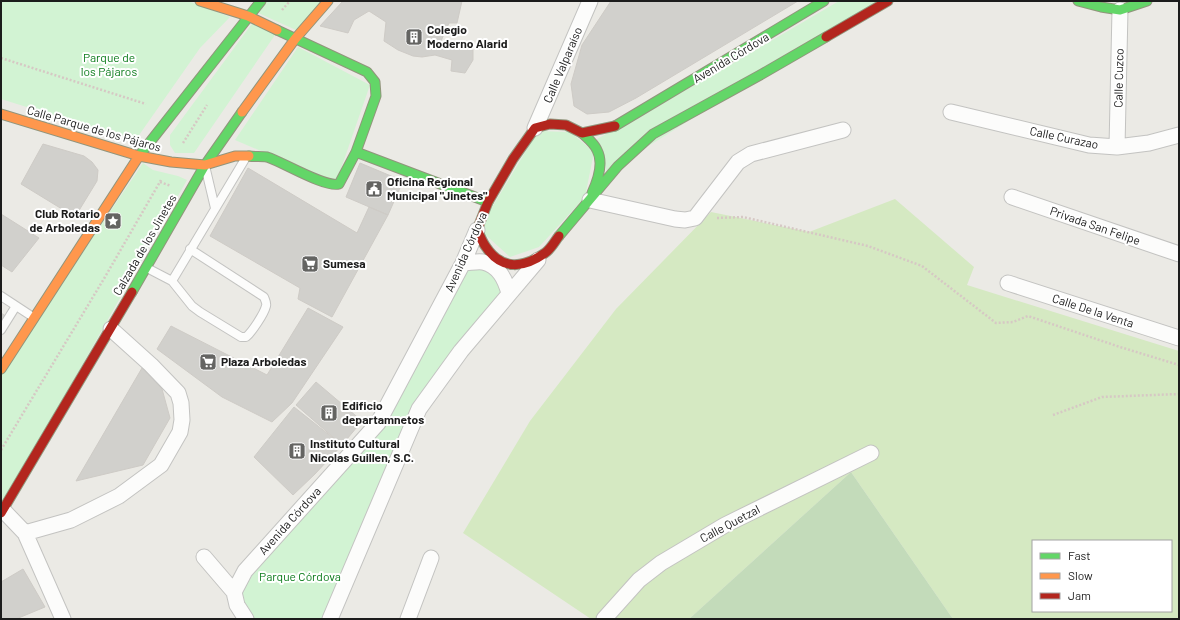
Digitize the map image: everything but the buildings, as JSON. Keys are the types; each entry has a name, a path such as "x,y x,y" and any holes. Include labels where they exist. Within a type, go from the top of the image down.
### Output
{"main road":[{"path":"200,1 248,16 366,72 376,82 377,88 376,96 356,152 342,181 337,185 326,183 266,157 235,156 205,165"},
{"path":"2,364 139,156 261,1"},
{"name":"Calzada de los Jinetes","path":"2,511 111,329 205,165 258,88 295,39 328,1"},
{"name":"Avenida Córdova","path":"582,133 617,126 824,1"},
{"path":"477,230 486,247 495,258 508,264 524,264 546,252 618,166 653,134 762,74 888,1"},
{"path":"1078,1 1120,10 1147,1"},
{"name":"Calle Parque de los Pájaros","path":"1,114 139,156 171,162 205,165"},
{"path":"535,128 550,124 566,125 582,133 597,149 600,161 598,180 590,200"},
{"name":"Avenida Córdova","path":"477,230 488,202 512,159 535,128"},
{"path":"356,152 488,202"}],"street":[{"name":"Calle Valparaíso","path":"535,128 590,1"},
{"name":"Calle Cuzco","path":"1117,147 1120,10"},
{"name":"Calle Curazao","path":"951,112 1089,145 1117,147 1149,143 1179,135"},
{"path":"590,200 676,219 685,220 695,218 738,162 745,157 844,130"},
{"name":"Privada San Felipe","path":"1012,197 1179,254"},
{"name":"Avenida Córdova","path":"234,592 245,571 378,423 463,263 477,230"},
{"path":"330,619 419,409 461,351 546,252"},
{"path":"463,263 482,262 494,268 504,278 510,293"},
{"name":"Calle De la Venta","path":"1008,283 1179,338"},
{"path":"25,533 71,520 119,496 161,465 180,432 182,420 181,403 178,393 151,365 111,329"},
{"name":"Calle Quetzal","path":"604,619 639,580 661,564 725,525 871,453"},
{"path":"2,511 25,533 63,619"},
{"path":"204,557 234,592 238,605 246,619"},
{"path":"408,619 431,558"}],"lane":[{"path":"172,281 247,156"},
{"path":"205,165 215,208"},
{"path":"146,268 172,281 192,306 241,337 246,337 250,334 266,307 264,297 190,249"},
{"path":"1,296 34,317"},
{"path":"1,330 16,306"}],"path":[{"path":"268,26 290,1"},
{"path":"1,58 146,104"},
{"path":"1,450 105,277 171,162 210,101"},
{"path":"695,218 743,217 868,246 922,266 996,323 1013,322 1028,316 1179,365"},
{"path":"1053,415 1102,397 1179,394"}],"green space":[{"name":"Parque de los Pájaros","path":"1,1 188,1 230,17 200,48 137,138 116,135 1,99"},
{"path":"265,1 322,1 296,30 256,12"},
{"path":"839,1 880,1 607,172 597,139 725,68"},
{"path":"254,21 275,35 194,153 175,153 170,145 170,135"},
{"path":"298,47 370,85 336,183 235,140"},
{"path":"538,131 570,132 594,152 585,197 539,247 510,257 479,229"},
{"path":"143,163 153,170 178,176 187,180 1,508 1,373"},
{"path":"895,199 974,267 967,285 1179,351 1179,619 953,619 851,472 689,619 591,619 463,533 530,421 616,309 711,212 809,232"},
{"name":"Parque Córdova","path":"464,265 493,269 507,292 418,408 328,619 249,619 239,603 247,572 378,424"},
{"path":"851,472 953,619 689,619"}],"traffic: fast":[{"path":"139,156 261,1"},
{"path":"615,126 824,1"},
{"path":"1078,1 1120,10 1147,1"},
{"path":"249,156 267,157 314,179 339,184 356,152 376,96 375,82 367,72 277,30"},
{"path":"559,236 618,166 653,134 826,37"},
{"path":"132,292 205,165 242,112"},
{"path":"582,133 596,147 600,160 598,177 592,193"},
{"path":"356,152 488,202"}],"traffic: slow":[{"path":"200,1 248,16 277,30"},
{"path":"242,112 295,39 328,1"},
{"path":"1,114 139,156 171,162 205,165 235,156 249,156"},
{"path":"1,369 139,156"}],"traffic: jam":[{"path":"826,37 888,1"},
{"path":"559,236 545,253 529,262 514,265 499,260 492,255 477,230 488,202 513,159 535,128 550,124 566,125 582,133 615,126"},
{"path":"1,513 132,292"}],"place":[{"name":"Colegio Moderno Alarid","path":"414,37"},
{"name":"Oficina Regional Municipal \"Jinetes\"","path":"374,189"},
{"name":"Club Rotario de Arboledas","path":"113,221"},
{"name":"Sumesa","path":"310,264"},
{"name":"Plaza Arboledas","path":"208,362"},
{"name":"Edificio departamnetos","path":"329,413"},
{"name":"Instituto Cultural Nicolas Guillen, S.C.","path":"297,451"}]}
